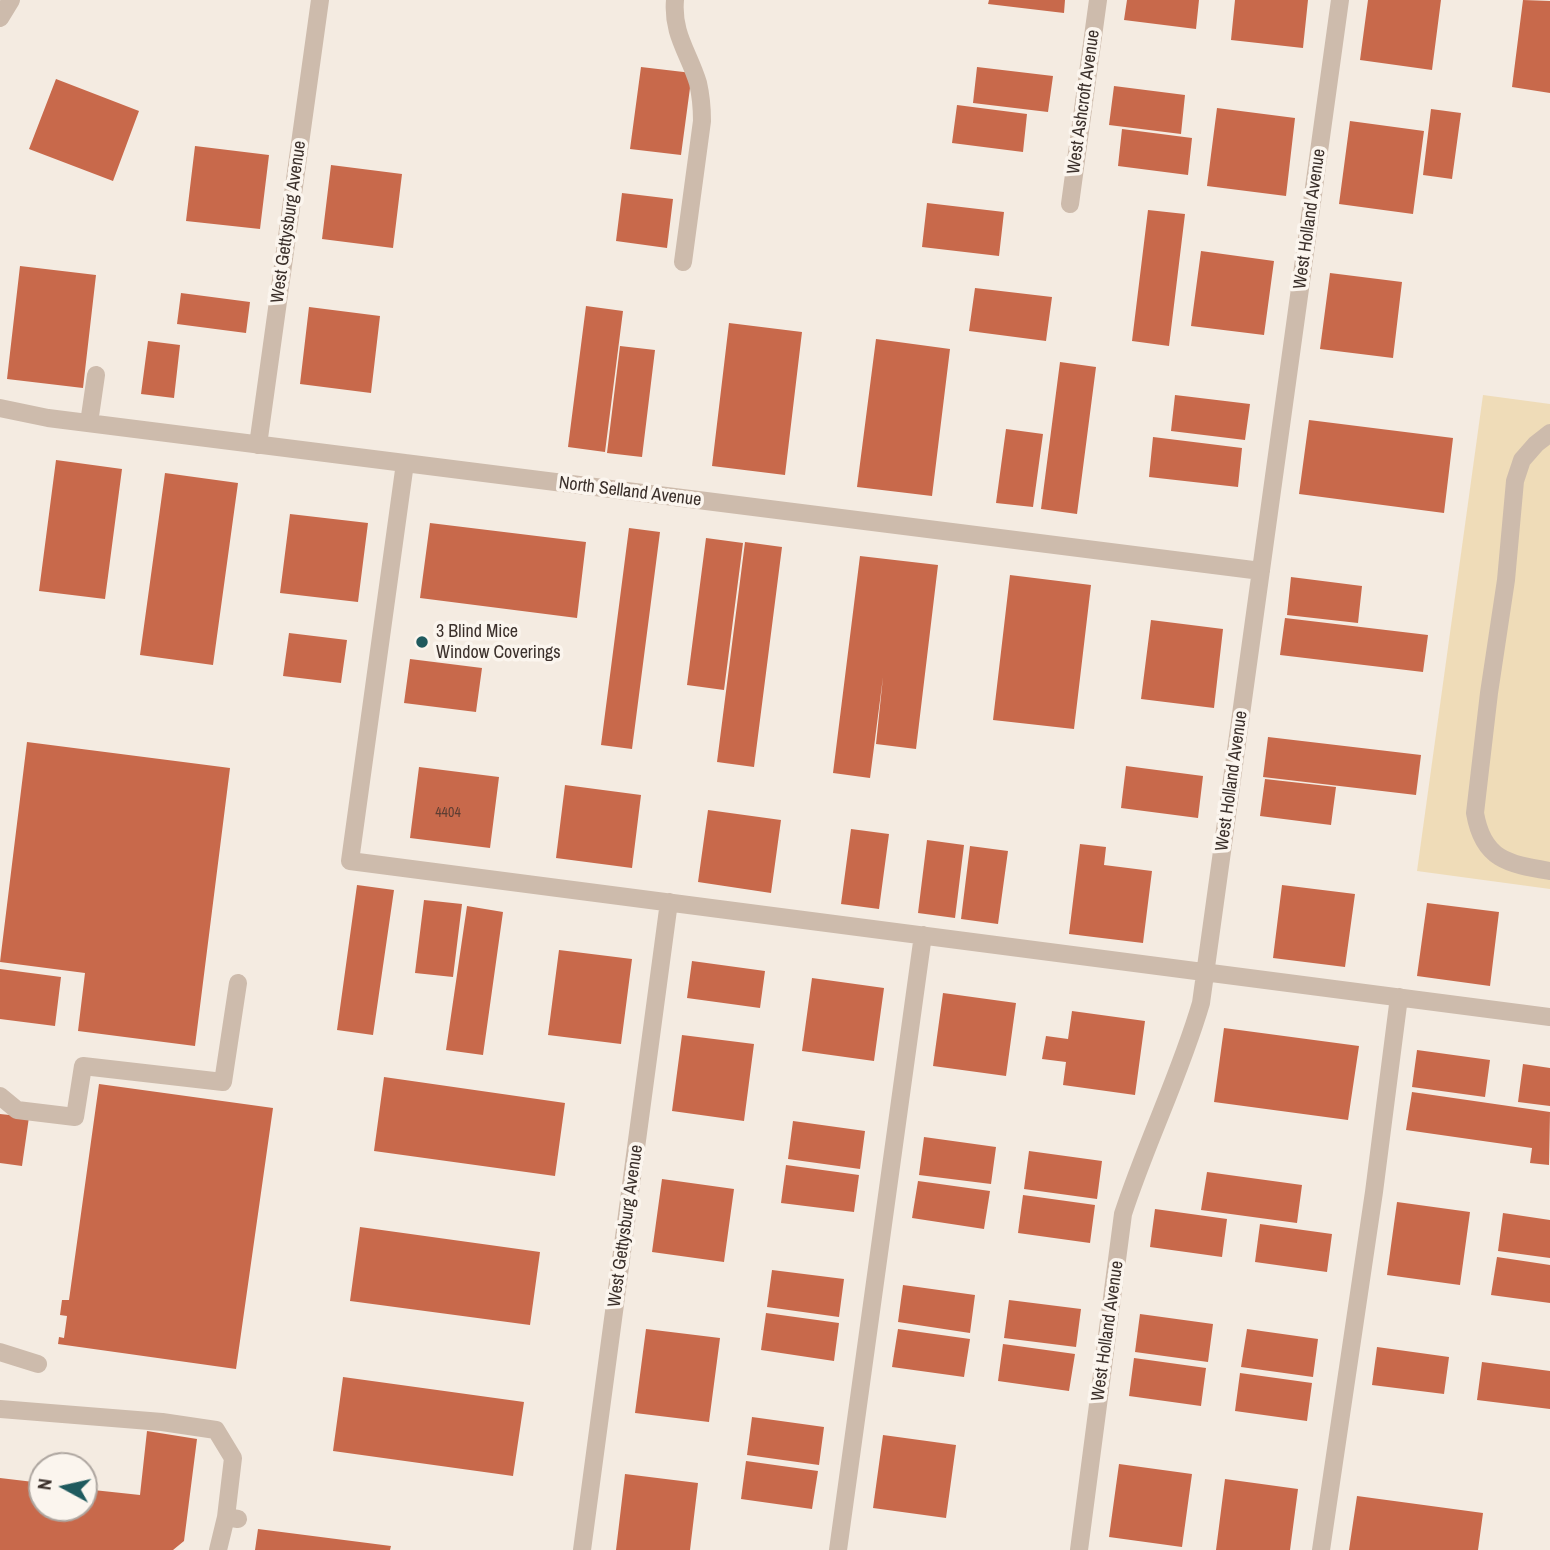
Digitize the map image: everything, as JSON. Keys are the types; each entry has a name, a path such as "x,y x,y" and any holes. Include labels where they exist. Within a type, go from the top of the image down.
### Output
{"street":[{"path":"0,18 11,0"},
{"name":"West Gettysburg Avenue","path":"258,444 320,0"},
{"path":"675,0 674,23 698,85 702,109 683,262"},
{"name":"West Ashcroft Avenue","path":"1070,204 1098,0"},
{"name":"West Holland Avenue","path":"1079,1550 1123,1214 1162,1115 1201,1003 1340,0"},
{"path":"89,423 96,375"},
{"name":"North Selland Avenue","path":"0,408 25,415 1261,571"},
{"path":"1550,433 1522,460 1515,481 1506,580 1475,813 1478,832 1489,849 1499,858 1514,865 1550,872"},
{"path":"405,463 350,861 1550,1017"},
{"name":"West Gettysburg Avenue","path":"582,1550 670,902"},
{"path":"838,1550 923,935"},
{"path":"0,1096 17,1110 75,1117 83,1066 223,1082 238,983"},
{"path":"1321,1550 1374,1192 1399,997"},
{"path":"0,1352 38,1364"},
{"path":"0,1409 162,1422 216,1430 233,1458 232,1518 218,1550"}],"sand":[{"path":"1483,395 1550,404 1550,889 1417,871"}],"building":[{"path":"989,0 1065,0 1064,13 988,4"},
{"path":"1127,0 1199,0 1196,29 1124,20"},
{"path":"1235,0 1308,0 1303,48 1231,40"},
{"path":"1368,0 1441,0 1432,70 1360,60"},
{"path":"1523,0 1550,1 1550,93 1512,87"},
{"path":"641,67 692,73 681,155 630,149"},
{"path":"977,67 1053,76 1048,112 973,103"},
{"path":"56,79 139,111 113,181 29,149"},
{"path":"1114,86 1185,95 1181,134 1109,125"},
{"path":"957,105 1027,114 1023,152 952,143"},
{"path":"1217,108 1295,118 1286,196 1207,186"},
{"path":"1431,109 1461,113 1452,179 1423,175"},
{"path":"1350,121 1424,131 1413,214 1339,204"},
{"path":"1122,129 1192,138 1188,175 1118,166"},
{"path":"195,146 269,155 260,229 186,221"},
{"path":"331,165 402,174 393,248 322,239"},
{"path":"622,193 673,199 667,248 616,241"},
{"path":"927,203 1004,212 999,256 922,247"},
{"path":"1148,210 1185,214 1169,346 1132,341"},
{"path":"1201,251 1274,261 1264,335 1191,326"},
{"path":"20,266 96,275 83,388 7,379"},
{"path":"1330,273 1402,282 1393,358 1320,349"},
{"path":"975,288 1052,297 1046,341 969,331"},
{"path":"181,293 250,302 246,333 177,324"},
{"path":"586,306 623,311 605,452 568,447"},
{"path":"309,307 380,316 371,393 300,384"},
{"path":"729,323 802,332 785,475 712,466"},
{"path":"876,339 950,349 932,496 857,487"},
{"path":"148,341 180,345 174,398 141,394"},
{"path":"620,346 655,350 642,457 607,453"},
{"path":"1060,362 1096,367 1077,514 1041,509"},
{"path":"1175,395 1250,404 1245,440 1171,431"},
{"path":"1309,420 1453,438 1444,513 1299,494"},
{"path":"1006,429 1043,434 1033,507 996,503"},
{"path":"1153,437 1242,448 1238,487 1149,477"},
{"path":"56,460 122,469 105,599 39,591"},
{"path":"165,473 238,483 213,665 140,655"},
{"path":"290,514 368,523 358,602 280,593"},
{"path":"430,523 586,542 577,618 420,598"},
{"path":"629,528 660,532 632,749 601,745"},
{"path":"706,538 743,543 724,690 687,685"},
{"path":"745,542 782,547 754,767 717,762"},
{"path":"860,556 938,565 916,749 876,744 883,677 870,778 833,773"},
{"path":"1010,575 1091,585 1074,729 993,720"},
{"path":"1291,577 1362,586 1358,623 1287,615"},
{"path":"1285,618 1428,635 1423,672 1280,655"},
{"path":"1151,620 1223,629 1214,708 1141,699"},
{"path":"289,633 347,640 341,683 283,676"},
{"path":"410,659 482,668 476,712 404,703"},
{"path":"1268,737 1421,755 1416,795 1263,777"},
{"path":"27,742 230,768 195,1046 78,1031 85,973 0,962"},
{"path":"1126,766 1203,776 1198,818 1121,808"},
{"path":"419,767 499,777 490,848 410,838"},
{"path":"1265,779 1336,787 1331,825 1260,816"},
{"path":"565,785 641,795 632,868 556,858"},
{"path":"708,810 781,820 771,893 698,882"},
{"path":"851,829 889,834 879,909 841,904"},
{"path":"927,840 964,845 955,918 918,913"},
{"path":"1080,844 1106,847 1104,865 1152,871 1143,943 1069,934"},
{"path":"970,846 1008,851 998,924 961,919"},
{"path":"357,885 394,890 373,1035 337,1030"},
{"path":"1282,885 1355,894 1345,967 1273,958"},
{"path":"424,900 462,904 453,977 415,973"},
{"path":"1427,903 1499,912 1490,986 1417,976"},
{"path":"467,906 503,912 483,1055 446,1050"},
{"path":"559,950 632,959 621,1044 548,1035"},
{"path":"692,961 765,971 760,1008 687,998"},
{"path":"0,969 61,977 55,1026 0,1019"},
{"path":"812,978 884,988 874,1061 802,1051"},
{"path":"943,993 1016,1003 1006,1076 933,1066"},
{"path":"1072,1011 1145,1021 1135,1095 1063,1085 1066,1062 1042,1059 1046,1036 1068,1039"},
{"path":"1224,1028 1359,1046 1348,1120 1214,1102"},
{"path":"682,1035 754,1044 744,1121 672,1111"},
{"path":"1417,1050 1490,1060 1485,1097 1412,1087"},
{"path":"1523,1064 1550,1068 1550,1106 1518,1102"},
{"path":"384,1077 565,1103 555,1176 374,1151"},
{"path":"99,1084 273,1108 236,1369 58,1344 59,1337 64,1338 67,1316 60,1315 62,1300 69,1300"},
{"path":"1412,1092 1550,1112 1549,1165 1530,1163 1532,1148 1406,1130"},
{"path":"0,1114 29,1117 22,1166 0,1163"},
{"path":"793,1121 865,1131 860,1169 788,1159"},
{"path":"924,1137 996,1147 991,1184 919,1175"},
{"path":"1029,1151 1102,1161 1097,1199 1024,1189"},
{"path":"786,1165 859,1175 854,1212 781,1203"},
{"path":"1207,1172 1302,1185 1297,1223 1201,1210"},
{"path":"662,1179 734,1189 724,1262 652,1252"},
{"path":"918,1181 990,1191 984,1229 912,1218"},
{"path":"1023,1195 1095,1205 1090,1243 1018,1233"},
{"path":"1397,1202 1470,1212 1460,1285 1387,1275"},
{"path":"1155,1209 1227,1219 1222,1257 1150,1247"},
{"path":"1503,1213 1550,1220 1550,1258 1498,1251"},
{"path":"1260,1224 1332,1234 1327,1272 1255,1262"},
{"path":"360,1227 540,1252 530,1325 350,1301"},
{"path":"1497,1257 1550,1265 1550,1303 1491,1295"},
{"path":"772,1270 844,1279 839,1317 767,1307"},
{"path":"903,1285 975,1295 970,1333 898,1322"},
{"path":"1009,1300 1081,1309 1076,1347 1004,1338"},
{"path":"766,1313 839,1323 834,1361 761,1350"},
{"path":"1140,1314 1213,1324 1208,1362 1135,1352"},
{"path":"646,1329 720,1338 709,1422 635,1413"},
{"path":"898,1329 970,1339 964,1377 892,1367"},
{"path":"1247,1329 1318,1339 1313,1377 1241,1367"},
{"path":"1003,1344 1075,1354 1069,1391 998,1381"},
{"path":"1377,1347 1449,1357 1444,1394 1372,1385"},
{"path":"1134,1358 1206,1368 1201,1406 1129,1396"},
{"path":"1482,1362 1550,1371 1550,1409 1477,1400"},
{"path":"1240,1373 1312,1383 1307,1421 1235,1411"},
{"path":"343,1377 524,1402 513,1476 333,1451"},
{"path":"752,1417 824,1427 819,1465 747,1455"},
{"path":"147,1431 197,1439 184,1541 173,1550 0,1550 0,1478 28,1481 28,1522 98,1522 98,1490 140,1495"},
{"path":"883,1435 956,1445 946,1518 873,1508"},
{"path":"746,1461 818,1471 812,1509 741,1499"},
{"path":"1119,1464 1192,1474 1182,1547 1109,1537"},
{"path":"625,1474 698,1483 690,1550 616,1550"},
{"path":"1225,1479 1298,1489 1290,1550 1216,1550"},
{"path":"1357,1496 1483,1513 1478,1550 1349,1550"},
{"path":"258,1529 391,1546 390,1550 255,1550"}],"place":[{"name":"3 Blind Mice Window Coverings","path":"422,642"}]}
